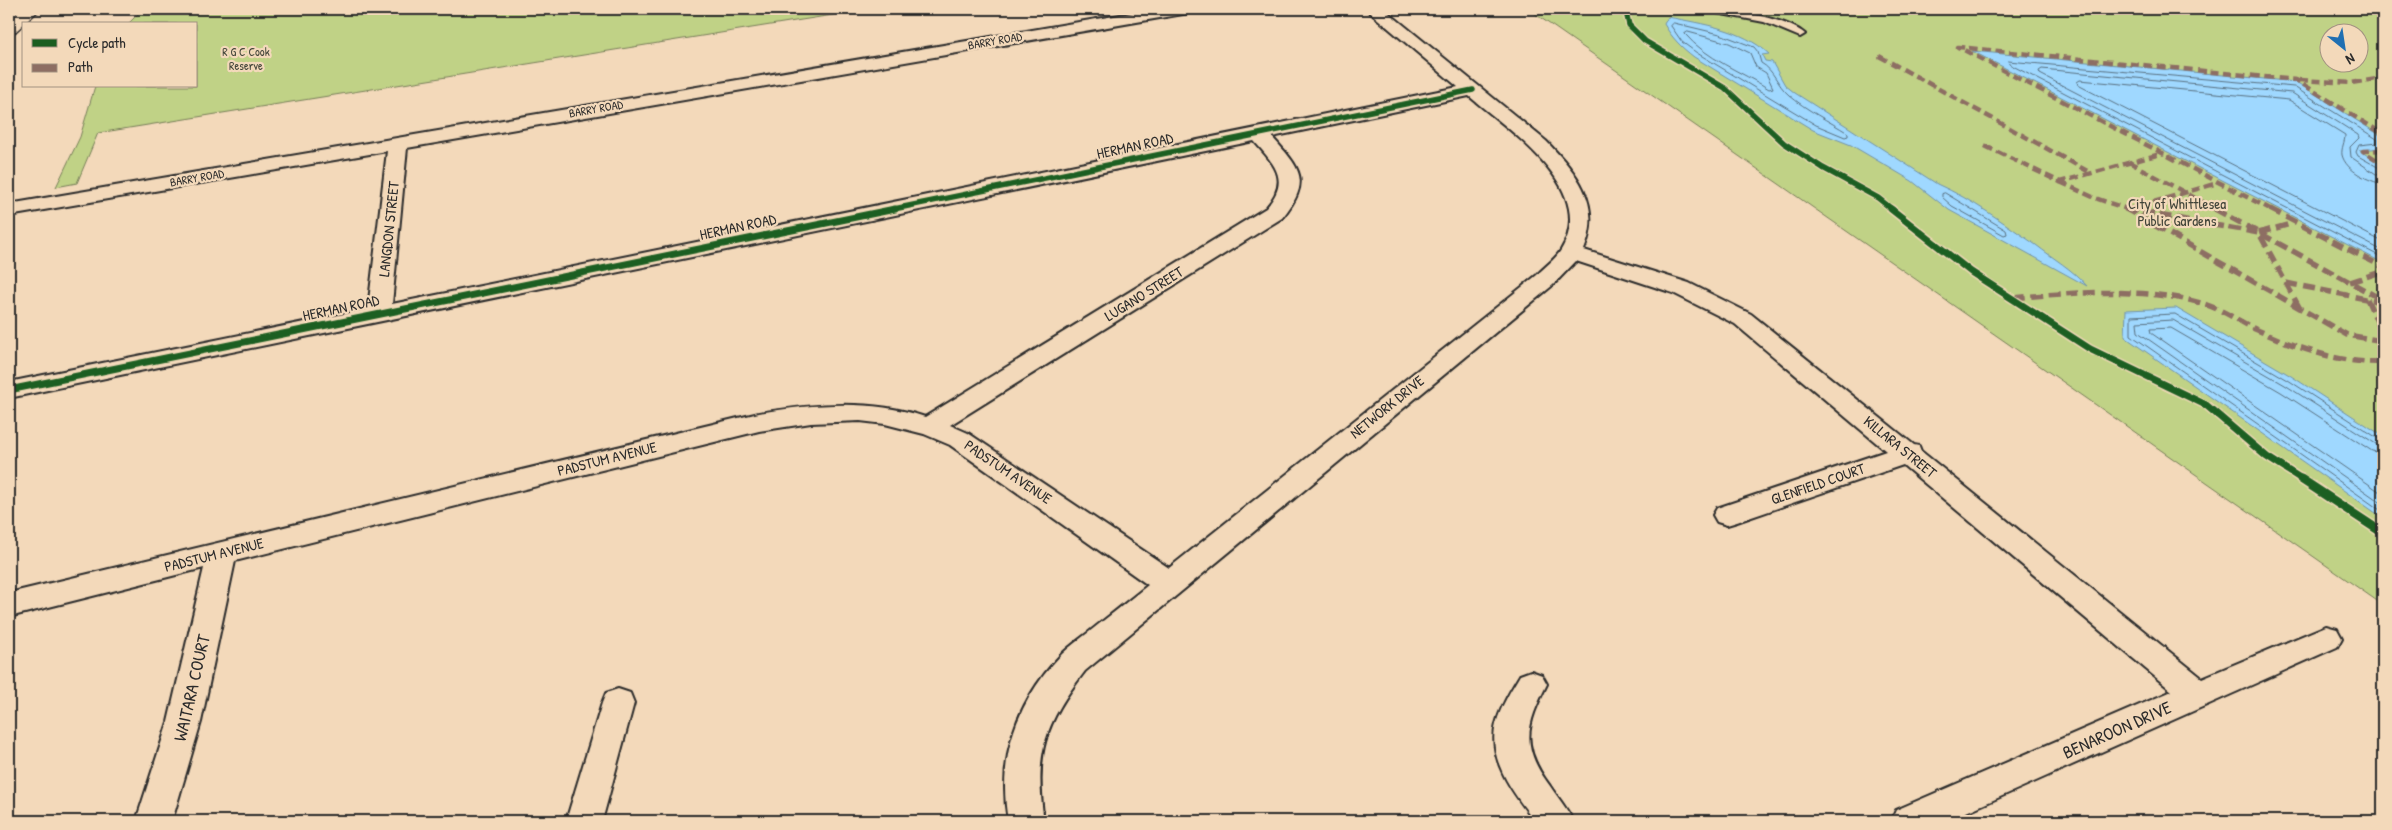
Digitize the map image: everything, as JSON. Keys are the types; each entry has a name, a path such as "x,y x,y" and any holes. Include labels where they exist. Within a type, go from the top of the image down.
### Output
{"street":[{"path":"9,28 31,9"},
{"name":"BARRY ROAD","path":"9,210 1183,9"},
{"name":"NETWORK DRIVE","path":"1026,821 1022,807 1020,775 1026,742 1036,714 1053,687 1074,662 1545,280 1571,253 1581,224 1578,198 1572,183 1560,166 1540,146 1374,9"},
{"name":"HERMAN ROAD","path":"9,390 1473,90"},
{"name":"LUGANO STREET","path":"931,425 1274,213 1285,202 1291,190 1292,180 1286,166 1259,134"},
{"name":"LANGDON STREET","path":"379,314 398,143"},
{"name":"KILLARA STREET","path":"1571,253 1678,285 1725,308 1762,334 2199,694"},
{"name":"PADSTUM AVENUE","path":"9,605 760,422 798,415 864,413 895,416 931,425 981,452 1169,584"},
{"name":"GLENFIELD COURT","path":"1727,516 1908,454"},
{"name":"WAITARA COURT","path":"154,821 172,774 222,553"},
{"name":"BENAROON DRIVE","path":"1909,821 2326,638"},
{"path":"1531,684 1512,730 1513,752 1521,772 1555,821"},
{"path":"584,821 618,703"}],"lane":[{"path":"1711,9 1766,20 1800,34"}],"green space":[{"name":"R G C Cook Reserve","path":"143,9 870,9 98,133 77,183 56,187 80,137 94,88 198,88 198,22 130,22"},
{"name":"City of Whittlesea Public Gardens","path":"1528,9 2383,9 2383,605"}],"water":[{"path":"1668,17 1722,29 1747,39 1758,46 1769,54 1762,55 1765,61 1772,62 1785,85 1795,93 1937,184 1963,197 2000,220 2063,264 2087,286 1949,210 1912,181 1851,145 1813,130 1694,57 1677,42 1667,29 1664,24"},
{"path":"1972,51 2296,82 2383,137 2383,148 2359,150 2383,166 2383,263"},
{"path":"2176,308 2291,376 2383,436 2383,518 2125,337 2126,310"}],"marked path":[{"path":"2383,134 2296,80 1958,47 2383,267"},
{"path":"1879,56 2091,173"},
{"path":"2299,80 2351,83 2383,78"},
{"path":"1985,146 2060,182 2164,153"},
{"path":"2383,150 2363,151 2383,164"},
{"path":"2129,162 2383,300"},
{"path":"2060,182 2095,198 2126,209 2259,233 2299,307"},
{"path":"2214,184 2126,209 2347,335 2383,341"},
{"path":"2259,233 2290,224"},
{"path":"2350,282 2381,272"},
{"path":"2286,283 2381,302"},
{"path":"2014,298 2061,293 2168,295 2208,305 2256,329 2318,353 2362,363 2383,362"},
{"path":"2367,299 2383,335"}],"cycle path":[{"path":"1632,9 1626,12 1629,25 1645,41 1725,88 1784,143 1823,168 1878,198 1971,272 2014,298 2090,349 2206,405 2267,457 2383,533"},
{"path":"9,390 1473,90"}]}
